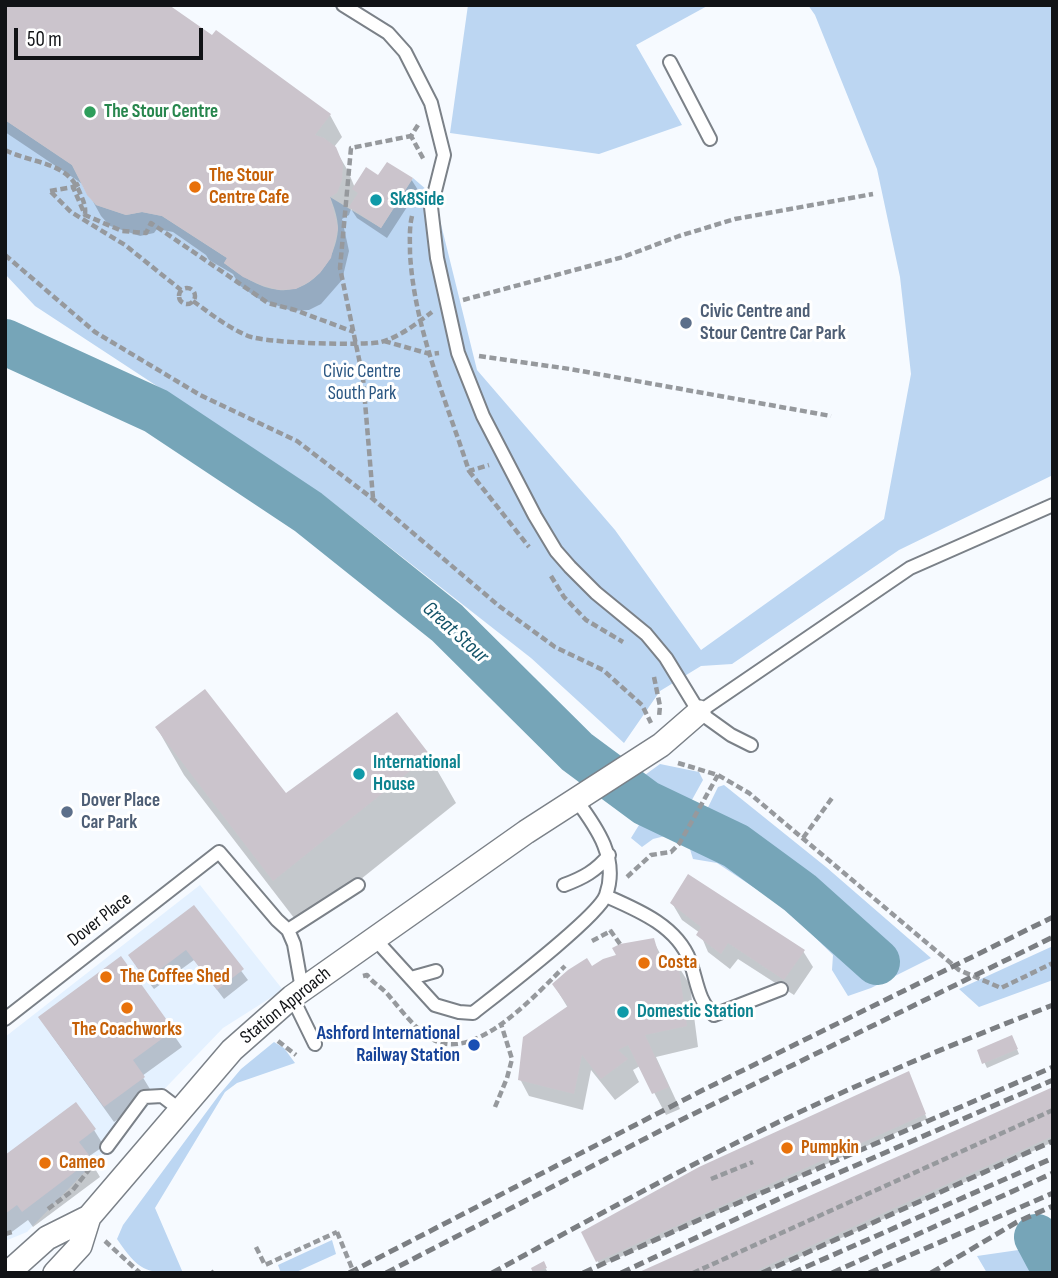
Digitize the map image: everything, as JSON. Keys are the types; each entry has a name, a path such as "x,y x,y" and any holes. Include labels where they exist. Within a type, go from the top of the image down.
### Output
{"street":[{"name":"Station Approach","path":"55,1273 80,1246 89,1217 232,1049 297,993 526,832 655,750 699,712"},
{"path":"8,1273 47,1238 89,1217"}],"lane":[{"path":"343,5 388,33 405,52 431,103 444,155 431,207 437,258 458,353 505,460 556,551 596,593 646,634 666,658 699,712 731,735 751,745"},
{"path":"670,62 710,139"},
{"path":"699,712 910,568 1053,505"},
{"path":"374,939 435,1005 473,1013 585,920 606,896 610,871 609,855 581,798"},
{"name":"Dover Place","path":"5,1019 219,852 276,920 288,930"},
{"path":"564,885 583,878 598,868 609,855"},
{"path":"314,1044 297,993 294,944 288,930 358,886"},
{"path":"606,896 653,918 679,941 690,960 704,1006 714,1015 780,989"},
{"path":"411,978 436,971"},
{"path":"107,1147 145,1097 162,1096 179,1109"}],"path":[{"path":"373,499 363,378 340,268 351,148 411,136"},
{"path":"5,150 61,169 75,181 85,215"},
{"path":"80,183 50,191 71,212 125,245 181,290"},
{"path":"73,187 85,215 122,231 146,233 151,223 268,303 354,332"},
{"path":"193,301 226,325 251,337 357,344 384,341 448,304 623,257 735,219 873,194"},
{"path":"5,255 96,332 200,395 297,441 373,499 499,606 555,647 603,670 642,705 655,750 669,760 718,775 749,793 959,970 1001,988 1053,963"},
{"path":"185,287 193,289 193,301 188,304 181,301 181,290 185,287"},
{"path":"384,341 430,354 458,353 570,369 831,416"},
{"path":"651,855 671,852 679,844 718,775"},
{"path":"803,838 832,798"},
{"path":"495,1107 512,1059 501,1024"},
{"path":"693,1273 1053,1110"},
{"path":"42,1213 72,1191 107,1147"},
{"path":"711,1179 753,1162"},
{"path":"5,1234 23,1226"},
{"path":"8,1243 15,1231"},
{"path":"256,1247 265,1265 337,1232 354,1273"},
{"path":"105,1240 140,1273"}],"shaded area":[{"path":"200,885 283,990 223,1028 27,1232 5,1241 5,1037"}],"green space":[{"path":"468,5 709,5 636,45 682,125 599,154 450,133"},
{"name":"Civic Centre South Park","path":"808,5 1050,5 1053,10 1053,475 899,550 732,664 701,666 660,691 624,743 531,658 323,495 35,306 5,274 5,120 72,165 96,205 126,215 142,212 162,216 227,258 224,263 243,276 264,287 279,290 302,286 312,280 333,252 338,229 330,197 381,228 413,178 434,196 477,370 615,530 701,650 884,519 911,374 900,277 877,169 815,15"},
{"path":"660,764 699,772 703,780 673,834 653,839 642,847 631,838 639,825 625,803 618,810 612,799"},
{"path":"724,785 826,867 931,958 871,988 848,996 832,970 833,955 785,908 717,863 693,859 689,846 718,787"},
{"path":"1053,946 1053,980 979,1007 959,989"},
{"path":"274,1042 284,1048 295,1063 237,1083 225,1092 155,1208 183,1273 151,1271 137,1264 117,1239 123,1225 219,1095 241,1069"},
{"path":"332,1240 336,1254 294,1273 281,1273 278,1265"},
{"path":"1053,1245 1053,1273 987,1273 977,1256"}],"building":[{"path":"5,5 169,5 212,35 216,30 331,114 315,135 336,147 343,164 342,180 337,193 330,197 338,228 331,258 320,273 296,289 279,290 261,285 243,277 224,263 227,258 162,216 142,212 126,215 96,205 87,195 72,165 5,120"},
{"name":"Sk8Side","path":"387,162 413,178 381,228 349,207 358,193 352,189 366,167 378,175"},
{"name":"International House","path":"205,689 286,793 397,712 430,755 273,881 155,727"},
{"path":"688,874 805,950 784,980 728,943 721,954 696,935 701,927 670,903"},
{"path":"194,905 244,969 217,990 186,950 146,980 128,955"},
{"name":"Domestic Station","path":"654,938 662,966 678,962 687,1026 645,1035 669,1087 652,1094 628,1045 618,1050 628,1059 601,1079 582,1055 574,1094 518,1080 523,1037 568,1006 552,984 587,958 592,966 616,955 612,948 620,944"},
{"path":"121,956 174,1030 133,1060 145,1077 104,1107 38,1017"},
{"path":"1012,1035 1018,1049 982,1064 977,1050"},
{"path":"909,1071 926,1114 596,1262 581,1232 699,1167"},
{"path":"1053,1087 1053,1136 751,1273 637,1273"},
{"path":"76,1102 96,1129 79,1142 92,1159 22,1212 17,1205 5,1214 5,1155"},
{"path":"544,1261 547,1268 533,1273 531,1268"}],"waterway":[{"name":"Great Stour","path":"5,342 156,411 308,512 447,623 577,752 646,803 736,846 800,893 877,962"},
{"name":"Great Stour","path":"1037,1237 1053,1267"}],"railway":[{"path":"349,1273 701,1091 1053,917"},
{"path":"386,1273 681,1120 1053,937"},
{"path":"492,1273 717,1152 787,1118 900,1067 1053,1005"},
{"path":"583,1273 1053,1067"},
{"path":"621,1273 785,1196 1053,1080"},
{"path":"762,1273 1053,1141"},
{"path":"792,1273 1053,1158"},
{"path":"832,1273 1053,1173"},
{"path":"869,1273 1053,1193"},
{"path":"931,1273 1017,1222 1053,1206"}],"place":[{"name":"The Stour Centre","path":"90,112"},
{"name":"The Stour Centre Cafe","path":"195,187"},
{"name":"Sk8Side","path":"376,200"},
{"name":"Civic Centre and Stour Centre Car Park","path":"686,323"},
{"name":"International House","path":"359,774"},
{"name":"Dover Place Car Park","path":"67,812"},
{"name":"Costa","path":"644,963"},
{"name":"The Coffee Shed","path":"106,977"},
{"name":"The Coachworks","path":"127,1008"},
{"name":"Domestic Station","path":"623,1012"},
{"name":"Ashford International Railway Station","path":"474,1045"},
{"name":"Pumpkin","path":"787,1148"},
{"name":"Cameo","path":"45,1163"}]}
